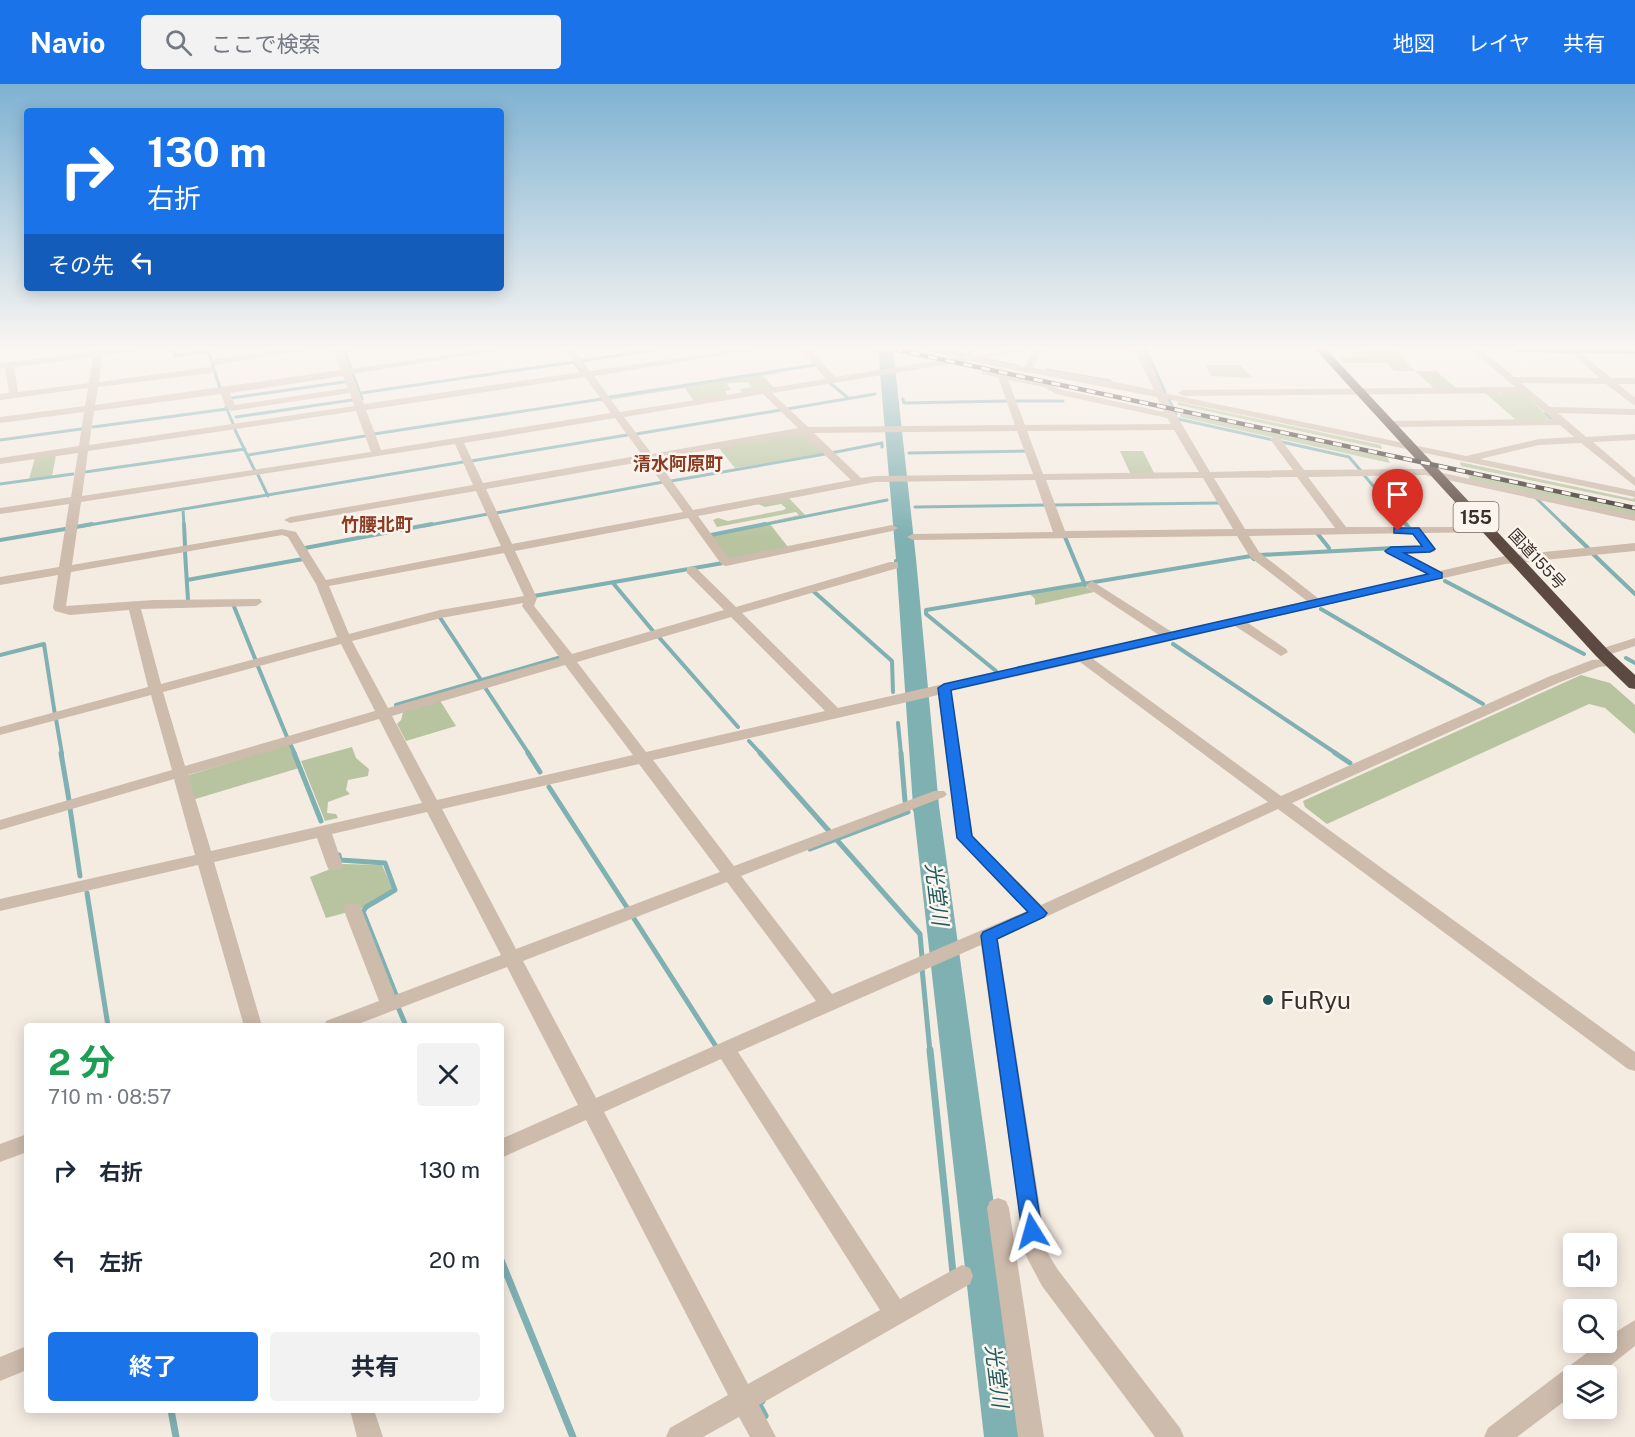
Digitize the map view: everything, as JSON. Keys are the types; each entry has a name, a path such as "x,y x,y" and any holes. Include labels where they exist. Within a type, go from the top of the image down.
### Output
{"highway":[{"name":"国道155号","path":"1378,412 1606,657 1635,684"}],"street":[{"path":"0,420 59,412"},
{"path":"89,412 58,608 62,610 134,605 256,602"},
{"path":"0,461 339,412"},
{"path":"361,412 377,453"},
{"path":"615,412 726,562 892,528"},
{"path":"0,511 635,412"},
{"path":"787,412 859,482"},
{"path":"1016,412 1060,534"},
{"path":"1141,412 1174,421"},
{"path":"1169,412 1254,554 1317,603"},
{"path":"1245,412 1635,494"},
{"path":"1549,412 1635,483"},
{"path":"290,520 806,430 1021,428 1174,421"},
{"path":"1390,424 1561,422"},
{"path":"1467,459 1539,442 1635,437"},
{"path":"1275,439 1343,531"},
{"path":"458,440 531,598 528,606 828,1003"},
{"path":"322,584 859,482 890,479 1425,472 1635,518"},
{"path":"913,537 1487,529"},
{"path":"1416,531 1430,549 1391,551 1438,575"},
{"path":"0,581 288,532 292,534 322,584 345,640 385,712 763,1437"},
{"path":"0,904 1514,558 1635,547"},
{"path":"0,825 894,564"},
{"path":"692,570 835,713"},
{"path":"1092,585 1170,636"},
{"path":"0,731 440,614 531,598"},
{"path":"134,605 156,690 252,1023"},
{"path":"1237,621 1281,652"},
{"path":"504,1148 928,959 989,936 1280,801 1553,680 1597,663 1635,642"},
{"path":"1082,657 1635,1064"},
{"path":"944,688 965,838 1039,913"},
{"path":"341,1023 939,794"},
{"path":"322,830 335,866"},
{"path":"352,908 389,1004"},
{"path":"989,936 1036,1254 1050,1278 1171,1437"},
{"path":"725,1049 896,1314"},
{"path":"0,1153 24,1144"},
{"path":"998,1208 1031,1437"},
{"path":"678,1437 962,1276"},
{"path":"1591,1365 1635,1331"},
{"path":"0,1370 24,1359"},
{"path":"1497,1437 1563,1386"},
{"path":"363,1413 370,1437"}],"green space":[{"path":"1182,412 1387,457 1390,463 1180,417"},
{"path":"1211,412 1226,412 1381,445 1382,449"},
{"path":"1507,412 1544,412 1553,421 1517,421"},
{"path":"803,432 825,453 735,468 718,447"},
{"path":"1120,451 1143,451 1155,475 1131,475"},
{"path":"56,455 52,476 29,479 35,458"},
{"path":"1460,462 1633,499 1635,497 1635,502 1461,466"},
{"path":"1468,474 1635,509 1635,516 1470,480"},
{"path":"788,497 805,515 709,535 799,515 796,512 717,527 713,520 718,518 728,521 786,508 781,504 765,507 758,504 696,516"},
{"path":"770,524 788,547 732,559 726,558 710,536"},
{"path":"1083,585 1094,592 1035,605 1035,599 1030,594"},
{"path":"1581,675 1610,683 1635,705 1635,734 1605,708 1589,704 1327,824 1305,807 1303,801"},
{"path":"439,699 456,726 406,741 397,724 401,720 404,709"},
{"path":"289,744 299,768 192,800 186,776"},
{"path":"352,747 356,758 369,769 368,776 348,780 346,790 350,794 328,802 327,813 336,814 338,818 325,821 301,761"},
{"path":"343,864 382,865 393,890 363,908 326,918 310,877"}],"waterway":[{"path":"93,427 204,412"},
{"path":"228,412 234,426"},
{"path":"236,417 269,412"},
{"path":"374,434 516,412"},
{"path":"636,434 768,412"},
{"name":"光堂川","path":"891,412 926,806 1005,1437"},
{"path":"1546,413 1554,420"},
{"path":"1178,419 1273,440"},
{"path":"0,440 81,429"},
{"path":"235,430 244,449"},
{"path":"471,461 627,435"},
{"path":"248,455 365,436"},
{"path":"1282,442 1349,457 1362,472"},
{"path":"831,453 882,443 882,447"},
{"name":"光堂川","path":"889,447 896,447"},
{"path":"85,472 244,449"},
{"path":"244,449 255,471"},
{"path":"909,453 1026,451"},
{"name":"光堂川","path":"896,453 901,453"},
{"path":"671,481 825,454"},
{"path":"267,495 463,462"},
{"path":"0,484 73,474"},
{"path":"258,475 267,495"},
{"path":"1364,475 1407,526"},
{"path":"496,513 663,482"},
{"path":"183,509 267,495"},
{"name":"光堂川","path":"894,499 900,497"},
{"path":"1536,498 1565,526"},
{"path":"757,526 887,500"},
{"path":"1053,505 1220,503"},
{"path":"915,507 1046,505"},
{"name":"光堂川","path":"901,507 907,507"},
{"path":"83,526 183,509"},
{"path":"183,509 184,526"},
{"path":"424,526 488,514"},
{"path":"76,527 92,524"},
{"path":"184,524 185,546"},
{"path":"305,548 432,524"},
{"path":"711,535 765,524"},
{"path":"1406,524 1410,529"},
{"path":"1563,524 1588,548"},
{"path":"0,540 65,529"},
{"path":"1317,533 1329,548"},
{"path":"1065,537 1084,584"},
{"path":"1260,555 1394,548"},
{"path":"185,552 188,600"},
{"path":"1593,554 1635,594"},
{"path":"1084,584 1251,556 1254,559"},
{"path":"187,580 303,559"},
{"path":"896,561 906,559"},
{"path":"534,596 723,563 721,560"},
{"path":"1445,581 1584,654"},
{"path":"613,583 653,631"},
{"path":"996,671 926,614 926,610 1084,584"},
{"path":"812,590 892,661 893,692"},
{"path":"233,604 256,661"},
{"path":"1321,609 1483,704"},
{"path":"439,616 481,680"},
{"path":"657,635 738,727"},
{"path":"0,655 44,644 55,715"},
{"path":"1173,644 1337,754"},
{"path":"396,705 558,658"},
{"path":"1626,658 1635,663"},
{"path":"257,664 287,737"},
{"path":"484,686 529,754"},
{"path":"56,719 62,754"},
{"path":"898,723 901,754"},
{"path":"749,741 761,754"},
{"path":"290,743 295,754"},
{"path":"61,753 69,800"},
{"path":"294,753 321,821"},
{"path":"528,753 540,772"},
{"path":"760,753 829,831"},
{"path":"901,753 905,801"},
{"path":"1335,753 1350,763"},
{"path":"549,787 628,909"},
{"path":"915,809 926,806"},
{"path":"70,808 80,876"},
{"path":"836,839 908,812"},
{"path":"810,849 836,839"},
{"path":"836,839 920,934 922,957"},
{"path":"339,855 340,860 385,863 395,890 366,907 363,912 396,995"},
{"path":"87,893 108,1023"},
{"path":"633,917 717,1048"},
{"path":"922,968 930,1052"},
{"path":"398,1007 405,1023"},
{"path":"930,1050 953,1273"},
{"path":"504,1267 573,1437"},
{"path":"762,1401 758,1403 765,1416"},
{"path":"172,1413 176,1437"}],"railway":[{"path":"1188,412 1635,508"}],"place":[{"name":"FuRyu","path":"1268,1000"}],"district":[{"name":"清水阿原町","path":"678,463"},
{"name":"竹腰北町","path":"377,524"}],"route":[{"path":"1032,1231 989,936 1039,913 965,838 944,688 1438,575 1391,551 1430,549 1416,531 1398,531"}]}
